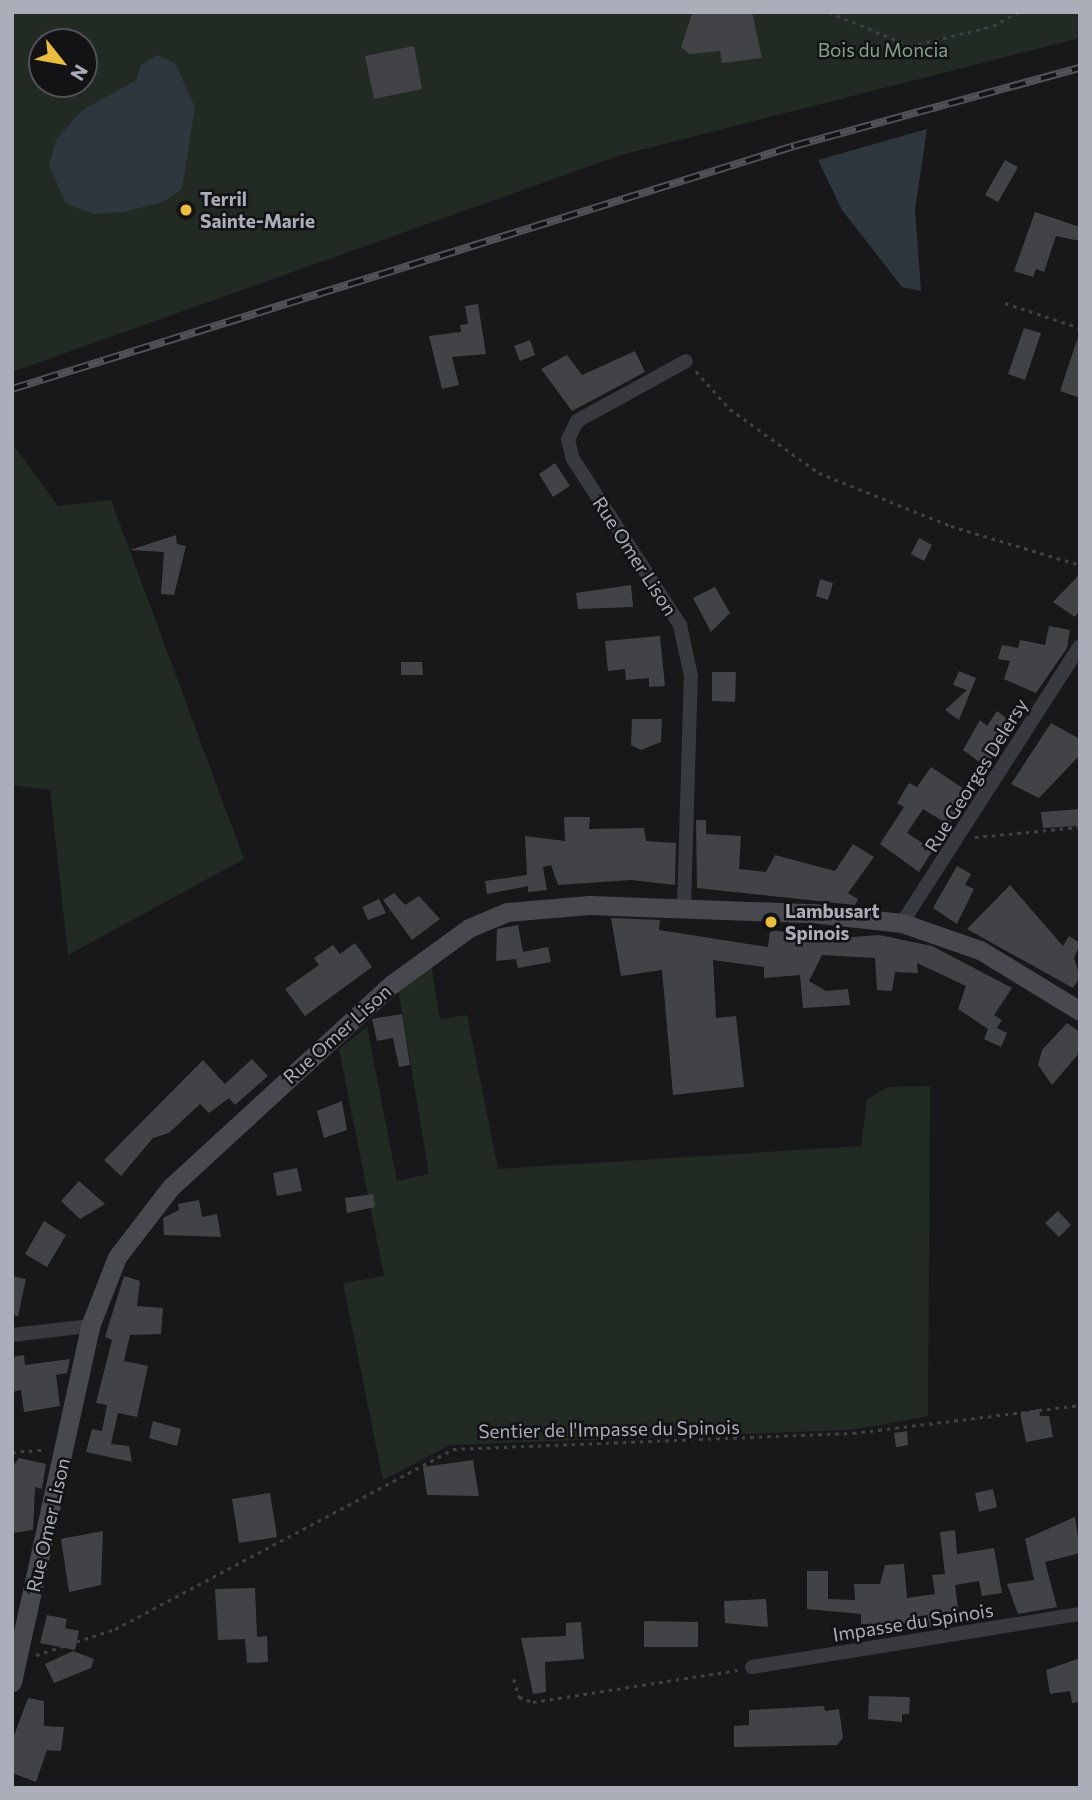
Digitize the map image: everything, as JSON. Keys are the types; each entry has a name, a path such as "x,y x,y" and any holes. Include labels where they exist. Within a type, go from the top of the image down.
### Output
{"street":[{"name":"Rue Omer Lison","path":"684,906 691,676 680,625 573,459 568,440 578,421 686,360"},
{"name":"Rue Georges Delersy","path":"902,923 961,839 1080,646"},
{"name":"Rue Omer Lison","path":"12,1682 90,1326 117,1257 172,1187 392,984 458,936 507,912 684,906 902,923 981,950 1080,1011"},
{"path":"12,1335 90,1326"},
{"name":"Impasse du Spinois","path":"752,1667 1080,1614"}],"path":[{"path":"829,12 909,46 993,26 1018,12"},
{"path":"1005,303 1080,327"},
{"path":"686,360 730,409 819,473 951,526 1080,565"},
{"path":"961,839 1080,827"},
{"name":"Sentier de l'Impasse du Spinois","path":"19,1655 37,1655 115,1629 453,1449 478,1445 700,1444 853,1433 1080,1405"},
{"path":"12,1452 64,1449"},
{"path":"514,1679 519,1697 533,1702 752,1667"}],"green space":[{"name":"Terril Sainte-Marie","path":"12,12 1080,12 1080,38 621,155 12,372"},
{"path":"12,443 58,506 111,500 244,859 68,955 50,790 12,785"},
{"path":"431,964 440,1019 467,1015 498,1169 861,1146 867,1099 888,1087 930,1086 928,1416 851,1430 450,1445 383,1480 343,1283 384,1276 339,1049 367,1027 397,1181 429,1174 398,988"}],"shaded area":[{"path":"157,55 175,63 195,107 182,189 163,202 123,212 95,214 66,204 49,165 56,140 81,111 136,80 141,65"},
{"path":"927,129 915,209 921,291 902,287 842,210 818,160"}],"building":[{"path":"752,12 762,58 722,63 720,51 689,54 681,47 692,14"},
{"path":"414,46 422,89 374,99 365,56"},
{"path":"1005,160 1018,167 998,202 985,195"},
{"path":"1035,212 1080,227 1080,241 1056,236 1044,272 1036,269 1033,277 1014,271"},
{"path":"478,304 486,354 452,357 459,385 442,389 429,336 461,332 460,325 468,324 465,306"},
{"path":"1024,328 1041,333 1025,380 1008,374"},
{"path":"530,340 535,355 520,361 514,346"},
{"path":"1077,340 1080,340 1080,398 1060,391"},
{"path":"635,351 645,372 572,411 541,369 567,355 582,375"},
{"path":"555,463 570,486 553,497 539,474"},
{"path":"176,535 177,544 186,546 174,595 161,594 164,552 130,550"},
{"path":"919,538 932,545 924,561 911,554"},
{"path":"1080,574 1080,610 1075,617 1053,602"},
{"path":"820,579 833,583 828,600 816,596"},
{"path":"631,585 633,607 578,609 576,593"},
{"path":"715,587 730,613 711,632 693,598"},
{"path":"1049,626 1070,630 1067,648 1036,693 1004,679 1010,661 998,659 1002,645 1018,648 1020,640 1045,645"},
{"path":"660,636 665,686 649,687 649,678 626,680 625,669 608,671 605,641"},
{"path":"401,662 422,662 423,675 401,675"},
{"path":"959,671 976,678 959,720 945,710 967,690 953,685"},
{"path":"712,672 736,672 735,702 712,701"},
{"path":"997,711 1015,725 986,767 963,750 980,720 987,726"},
{"path":"632,719 662,719 661,742 641,750 631,745"},
{"path":"1051,723 1080,739 1080,755 1039,798 1011,784"},
{"path":"931,767 970,793 949,825 923,809 907,833 933,850 919,872 880,844 904,807 897,803 909,783 917,787"},
{"path":"1080,809 1080,826 1043,828 1041,812"},
{"path":"564,817 590,817 589,829 644,828 646,841 676,843 675,885 631,880 558,885 551,865 543,867 547,890 528,892 528,886 487,894 485,881 527,875 525,836 565,841"},
{"path":"696,820 706,820 706,834 741,836 739,869 766,872 775,855 835,871 853,844 874,857 848,893 858,899 855,905 697,888"},
{"path":"957,866 971,874 965,885 974,889 957,924 933,908"},
{"path":"1010,885 1063,946 1069,936 1080,943 1074,958 1080,977 1073,988 967,929"},
{"path":"394,893 405,905 419,896 440,919 412,940 383,900"},
{"path":"379,899 386,913 368,920 362,907"},
{"path":"611,918 660,920 659,930 768,947 770,930 838,938 879,935 932,946 1012,988 994,1015 1002,1020 997,1028 1007,1033 1001,1047 984,1039 988,1029 958,1009 966,986 917,963 918,973 895,972 892,991 877,990 875,958 822,955 809,981 826,991 848,989 850,1005 803,1008 800,975 764,978 764,967 713,960 716,1018 736,1016 744,1087 673,1095 662,970 621,976"},
{"path":"518,925 523,952 548,947 551,962 518,968 516,959 496,961 497,929"},
{"path":"355,943 372,967 305,1016 285,989 319,965 314,958 333,945 340,954"},
{"path":"402,1014 410,1065 399,1067 393,1038 377,1041 372,1019"},
{"path":"1067,1023 1080,1032 1080,1052 1052,1085 1038,1065 1042,1050"},
{"path":"252,1059 268,1076 235,1105 229,1098 209,1113 200,1104 169,1133 153,1138 121,1176 104,1160 203,1060 225,1084"},
{"path":"342,1101 347,1130 324,1138 317,1111"},
{"path":"297,1168 302,1191 277,1196 273,1173"},
{"path":"79,1181 105,1204 80,1219 61,1201"},
{"path":"373,1194 375,1207 347,1213 345,1198"},
{"path":"199,1200 202,1217 217,1214 221,1237 164,1235 163,1218 179,1210 178,1204"},
{"path":"1058,1211 1071,1225 1059,1237 1045,1223"},
{"path":"44,1221 66,1235 47,1267 25,1254"},
{"path":"12,1276 26,1279 18,1316 12,1315"},
{"path":"124,1276 140,1281 137,1306 163,1308 161,1334 130,1335 124,1361 148,1366 137,1417 118,1413 111,1444 129,1446 132,1462 86,1452 92,1429 102,1431 107,1405 96,1403 112,1340 105,1337"},
{"path":"24,1355 25,1365 70,1359 67,1373 56,1375 60,1406 24,1412 21,1390 12,1392 12,1357"},
{"path":"1039,1409 1040,1416 1049,1416 1053,1437 1026,1442 1020,1413"},
{"path":"153,1421 181,1429 177,1446 149,1438"},
{"path":"907,1431 908,1445 896,1447 894,1433"},
{"path":"19,1458 46,1464 42,1489 35,1487 33,1530 12,1533 12,1467"},
{"path":"473,1460 479,1496 427,1495 423,1467"},
{"path":"993,1489 997,1507 979,1512 975,1493"},
{"path":"270,1493 277,1537 239,1543 232,1499"},
{"path":"1075,1517 1080,1553 1045,1562 1057,1607 1018,1614 1007,1584 1034,1580 1025,1539"},
{"path":"955,1530 957,1554 994,1548 1002,1593 982,1596 979,1581 955,1585 960,1624 916,1629 916,1623 861,1624 861,1614 807,1609 807,1571 828,1571 828,1599 855,1600 854,1584 880,1584 885,1565 904,1564 907,1598 935,1594 932,1575 945,1574 940,1532"},
{"path":"103,1531 101,1585 69,1592 61,1539"},
{"path":"255,1588 257,1637 267,1636 268,1662 247,1663 245,1639 218,1640 215,1589"},
{"path":"766,1599 768,1627 725,1623 724,1601"},
{"path":"47,1615 67,1619 65,1628 79,1631 75,1650 40,1643"},
{"path":"644,1621 698,1622 698,1647 644,1647"},
{"path":"581,1622 584,1659 545,1662 546,1692 533,1694 521,1638 566,1636 566,1623"},
{"path":"73,1651 94,1659 91,1668 54,1683 45,1664"},
{"path":"1080,1658 1080,1702 1072,1703 1070,1691 1050,1694 1046,1670"},
{"path":"869,1696 910,1697 909,1714 902,1714 902,1722 868,1719"},
{"path":"28,1698 44,1701 44,1726 64,1727 61,1751 47,1750 36,1782 12,1773 12,1741"},
{"path":"824,1706 825,1711 839,1709 843,1738 837,1745 734,1747 734,1726 749,1725 749,1710"}],"railway":[{"path":"12,389 794,146 1080,68"}],"place":[{"name":"Terril Sainte-Marie","path":"186,210"},
{"name":"Lambusart Spinois","path":"771,922"}],"park label":[{"name":"Bois du Moncia","path":"883,50"}]}
